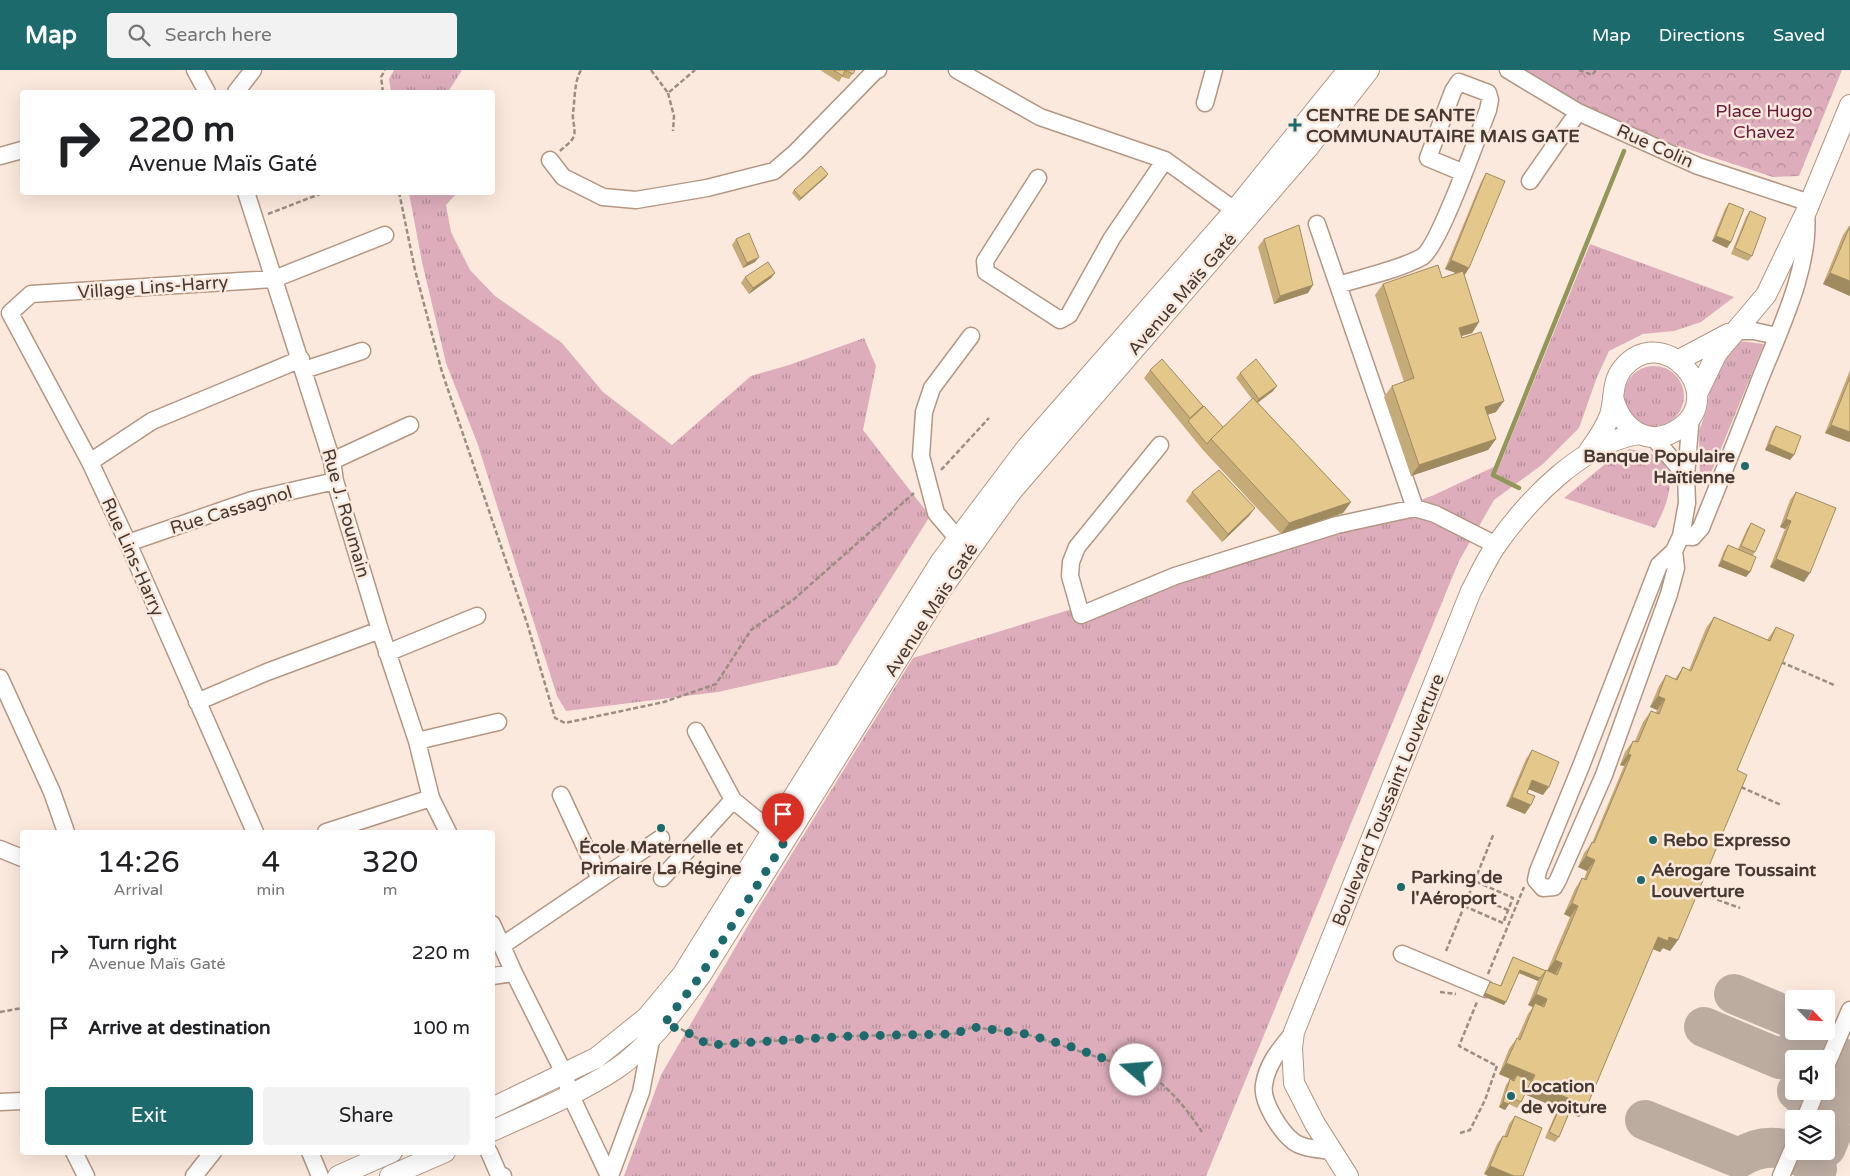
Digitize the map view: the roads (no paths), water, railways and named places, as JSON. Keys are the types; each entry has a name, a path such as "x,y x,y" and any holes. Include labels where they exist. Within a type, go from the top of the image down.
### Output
{"main road":[{"name":"Avenue Maïs Gaté","path":"495,1131 570,1094 617,1068 701,975 943,587 1012,491 1241,215 1348,70"},
{"name":"Avenue Maïs Gaté","path":"495,1107 596,1058 654,1026 682,975 896,631 958,540 1027,447 1241,215 1308,148 1369,70"},
{"path":"1697,394 1695,381 1679,360 1665,354 1649,353 1635,358 1623,368 1615,382 1613,397 1616,413 1626,426 1646,436 1668,435 1682,427 1692,415 1697,394 1717,353 1766,295 1845,130 1850,105"},
{"path":"1679,360 1734,331"},
{"name":"Boulevard Toussaint Louverture","path":"1348,1176 1294,1083 1292,1048 1294,1032 1471,591 1496,545 1545,490 1588,452 1602,433 1610,414 1613,397"},
{"name":"Boulevard Toussaint Louverture","path":"1588,452 1622,437 1646,436"},
{"path":"338,1176 385,1155"},
{"path":"390,1176 438,1155"}],"street":[{"path":"195,70 206,90"},
{"path":"238,90 254,70"},
{"path":"550,160 563,177 602,197 636,200 707,188 774,170 796,152 876,70"},
{"path":"957,70 1040,117 1165,160 1241,215"},
{"path":"1205,103 1214,70"},
{"name":"Rue Colin","path":"1508,70 1578,112 1698,166 1808,207"},
{"path":"1338,285 1423,256 1441,228 1464,173 1490,100 1488,93 1459,82 1453,92 1428,158 1464,173"},
{"path":"1530,181 1578,112"},
{"path":"0,156 20,151"},
{"path":"1038,178 984,261 986,272 1060,320 1069,316 1112,238 1165,160"},
{"name":"Rue J. Roumain","path":"247,195 332,461 335,481 387,653 417,741 431,798 447,830"},
{"path":"1692,415 1686,476 1687,503 1678,544 1676,568 1670,594 1604,775 1558,880 1554,887 1543,888 1536,880 1538,871 1582,766 1659,565 1678,544 1693,537 1702,528 1778,336 1803,261 1808,229 1808,207"},
{"path":"1317,224 1414,508"},
{"name":"Village Lins-Harry","path":"31,294 274,279 385,235"},
{"name":"Rue Lins-Harry","path":"31,294 10,313 90,462 128,543 254,830"},
{"path":"1734,331 1754,331 1778,336"},
{"path":"958,540 936,513 921,456 924,412 932,388 971,336"},
{"path":"90,462 152,421 302,364 362,351"},
{"path":"332,461 410,425"},
{"path":"1646,436 1686,476"},
{"path":"1160,445 1077,547 1071,562 1070,576 1080,615 1175,576 1337,525 1414,508 1435,514 1496,545"},
{"name":"Rue Cassagnol","path":"128,543 252,500 335,481"},
{"path":"387,653 477,616"},
{"path":"197,702 267,672 380,630"},
{"path":"0,678 52,792 65,830"},
{"path":"417,741 498,722"},
{"path":"696,731 734,800 772,832"},
{"path":"1582,766 1604,775"},
{"path":"561,795 600,879"},
{"path":"332,830 431,798"},
{"path":"662,878 734,800"},
{"path":"503,946 660,838"},
{"path":"0,849 20,857"},
{"path":"495,930 514,973 564,1073 570,1094 610,1176"},
{"path":"1402,954 1486,989"},
{"path":"495,976 514,973"},
{"path":"1833,1050 1850,1010"},
{"path":"610,1176 641,1092 654,1026"},
{"path":"1294,1032 1274,1056 1263,1087 1270,1111 1295,1143 1311,1148 1332,1151"},
{"path":"0,1102 20,1101"},
{"path":"76,1155 86,1176"},
{"path":"194,1176 211,1155"},
{"path":"311,1155 320,1176"},
{"path":"490,1155 499,1175 504,1176"},
{"path":"1781,1176 1788,1160"}],"waterway":[{"path":"1519,488 1493,475 1624,151"}],"place":[{"name":"CENTRE DE SANTE COMMUNAUTAIRE MAIS GATE","path":"1295,125"},
{"name":"Banque Populaire Haïtienne","path":"1745,466"},
{"name":"École Maternelle et Primaire La Régine","path":"661,828"},
{"name":"Rebo Expresso","path":"1653,840"},
{"name":"Aérogare Toussaint Louverture","path":"1641,880"},
{"name":"Parking de l'Aéroport","path":"1401,887"},
{"name":"Location de voiture","path":"1511,1096"}],"park label":[{"name":"Place Hugo Chavez","path":"1764,121"}]}
